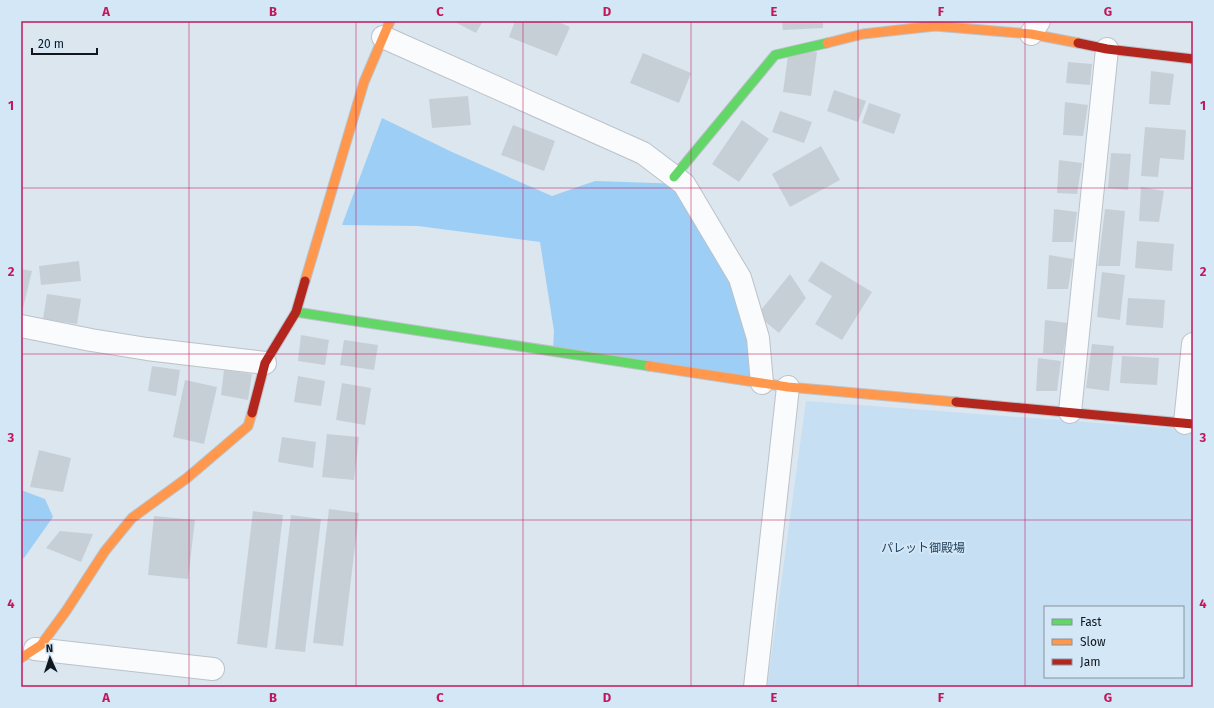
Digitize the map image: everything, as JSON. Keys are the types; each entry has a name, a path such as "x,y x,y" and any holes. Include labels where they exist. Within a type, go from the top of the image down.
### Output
{"street":[{"path":"674,177 775,56 863,34 935,26 1035,27 1107,49 1193,59"},
{"path":"28,653 41,645 66,612 105,551 132,518 187,478 248,426 265,363 296,312 364,82 386,29 643,153 684,184 740,278 758,338 762,382"},
{"path":"1070,412 1107,49"},
{"path":"296,312 788,387 1189,423 1193,344"},
{"path":"21,326 91,340 147,349 265,363"},
{"path":"755,687 788,387"},
{"path":"28,653 213,670"}],"green space":[{"name":"パレット御殿場","path":"806,401 1193,430 1193,687 767,687"}],"shaded area":[{"path":"382,118 452,152 552,196 595,181 684,184 748,304 762,383 553,351 554,331 540,242 418,226 342,225"},
{"path":"21,490 45,499 53,517 24,558 21,559"}],"building":[{"path":"453,21 483,21 476,33"},
{"path":"515,21 556,21 570,27 557,56 509,37"},
{"path":"782,21 823,21 823,28 783,30"},
{"path":"789,48 817,52 811,96 783,92"},
{"path":"643,53 691,73 679,103 630,83"},
{"path":"1068,62 1092,64 1090,85 1066,83"},
{"path":"1151,71 1174,74 1170,105 1149,104"},
{"path":"834,90 866,101 858,122 827,111"},
{"path":"468,96 471,125 432,128 429,99"},
{"path":"1065,102 1088,105 1083,136 1063,135"},
{"path":"869,103 901,114 894,134 862,123"},
{"path":"780,111 812,122 804,143 772,132"},
{"path":"742,120 769,139 739,182 712,164"},
{"path":"513,125 555,141 544,171 501,155"},
{"path":"1145,127 1186,130 1184,160 1160,158 1158,177 1141,176"},
{"path":"821,146 840,180 790,207 772,174"},
{"path":"1111,153 1131,154 1128,190 1108,188"},
{"path":"1059,160 1082,163 1077,194 1057,193"},
{"path":"1141,187 1164,191 1159,222 1139,221"},
{"path":"1054,209 1077,212 1073,242 1052,242"},
{"path":"1105,209 1125,211 1120,266 1098,266"},
{"path":"1137,241 1174,244 1172,271 1135,268"},
{"path":"1049,255 1073,259 1068,289 1047,289"},
{"path":"79,261 81,281 41,285 39,266"},
{"path":"821,261 872,292 842,340 815,324 832,296 808,281"},
{"path":"21,269 32,271 22,312 21,312"},
{"path":"1102,272 1125,275 1120,320 1097,317"},
{"path":"790,274 806,298 779,333 757,315"},
{"path":"47,294 81,299 77,324 43,319"},
{"path":"1128,298 1165,300 1163,328 1126,325"},
{"path":"1045,320 1068,323 1063,354 1043,353"},
{"path":"301,335 329,340 325,365 298,361"},
{"path":"344,340 378,345 374,370 340,365"},
{"path":"1092,344 1114,346 1109,391 1086,388"},
{"path":"1122,356 1159,358 1157,385 1120,383"},
{"path":"1038,358 1061,361 1057,391 1036,391"},
{"path":"152,366 180,370 176,396 148,391"},
{"path":"224,370 252,374 248,400 221,395"},
{"path":"298,376 325,381 321,406 294,402"},
{"path":"185,380 217,387 204,444 173,437"},
{"path":"342,383 371,388 365,425 336,420"},
{"path":"327,434 359,437 354,480 322,477"},
{"path":"282,437 316,442 313,468 278,462"},
{"path":"39,450 71,458 63,492 30,487"},
{"path":"329,509 359,513 343,646 313,643"},
{"path":"253,511 283,515 267,648 237,644"},
{"path":"291,515 321,519 305,652 275,649"},
{"path":"154,516 195,520 188,579 148,575"},
{"path":"60,531 93,534 81,562 46,548"}],"traffic: fast":[{"path":"674,177 775,55 827,43"},
{"path":"296,312 649,366"}],"traffic: slow":[{"path":"305,281 364,82 390,21"},
{"path":"827,43 863,34 935,26 1031,34 1078,43"},
{"path":"649,366 788,387 956,402"},
{"path":"21,658 41,645 66,611 105,551 132,518 187,478 248,426 252,413"}],"traffic: jam":[{"path":"1078,43 1107,49 1193,59"},
{"path":"252,413 265,363 296,312 305,281"},
{"path":"956,402 1193,424"}]}
